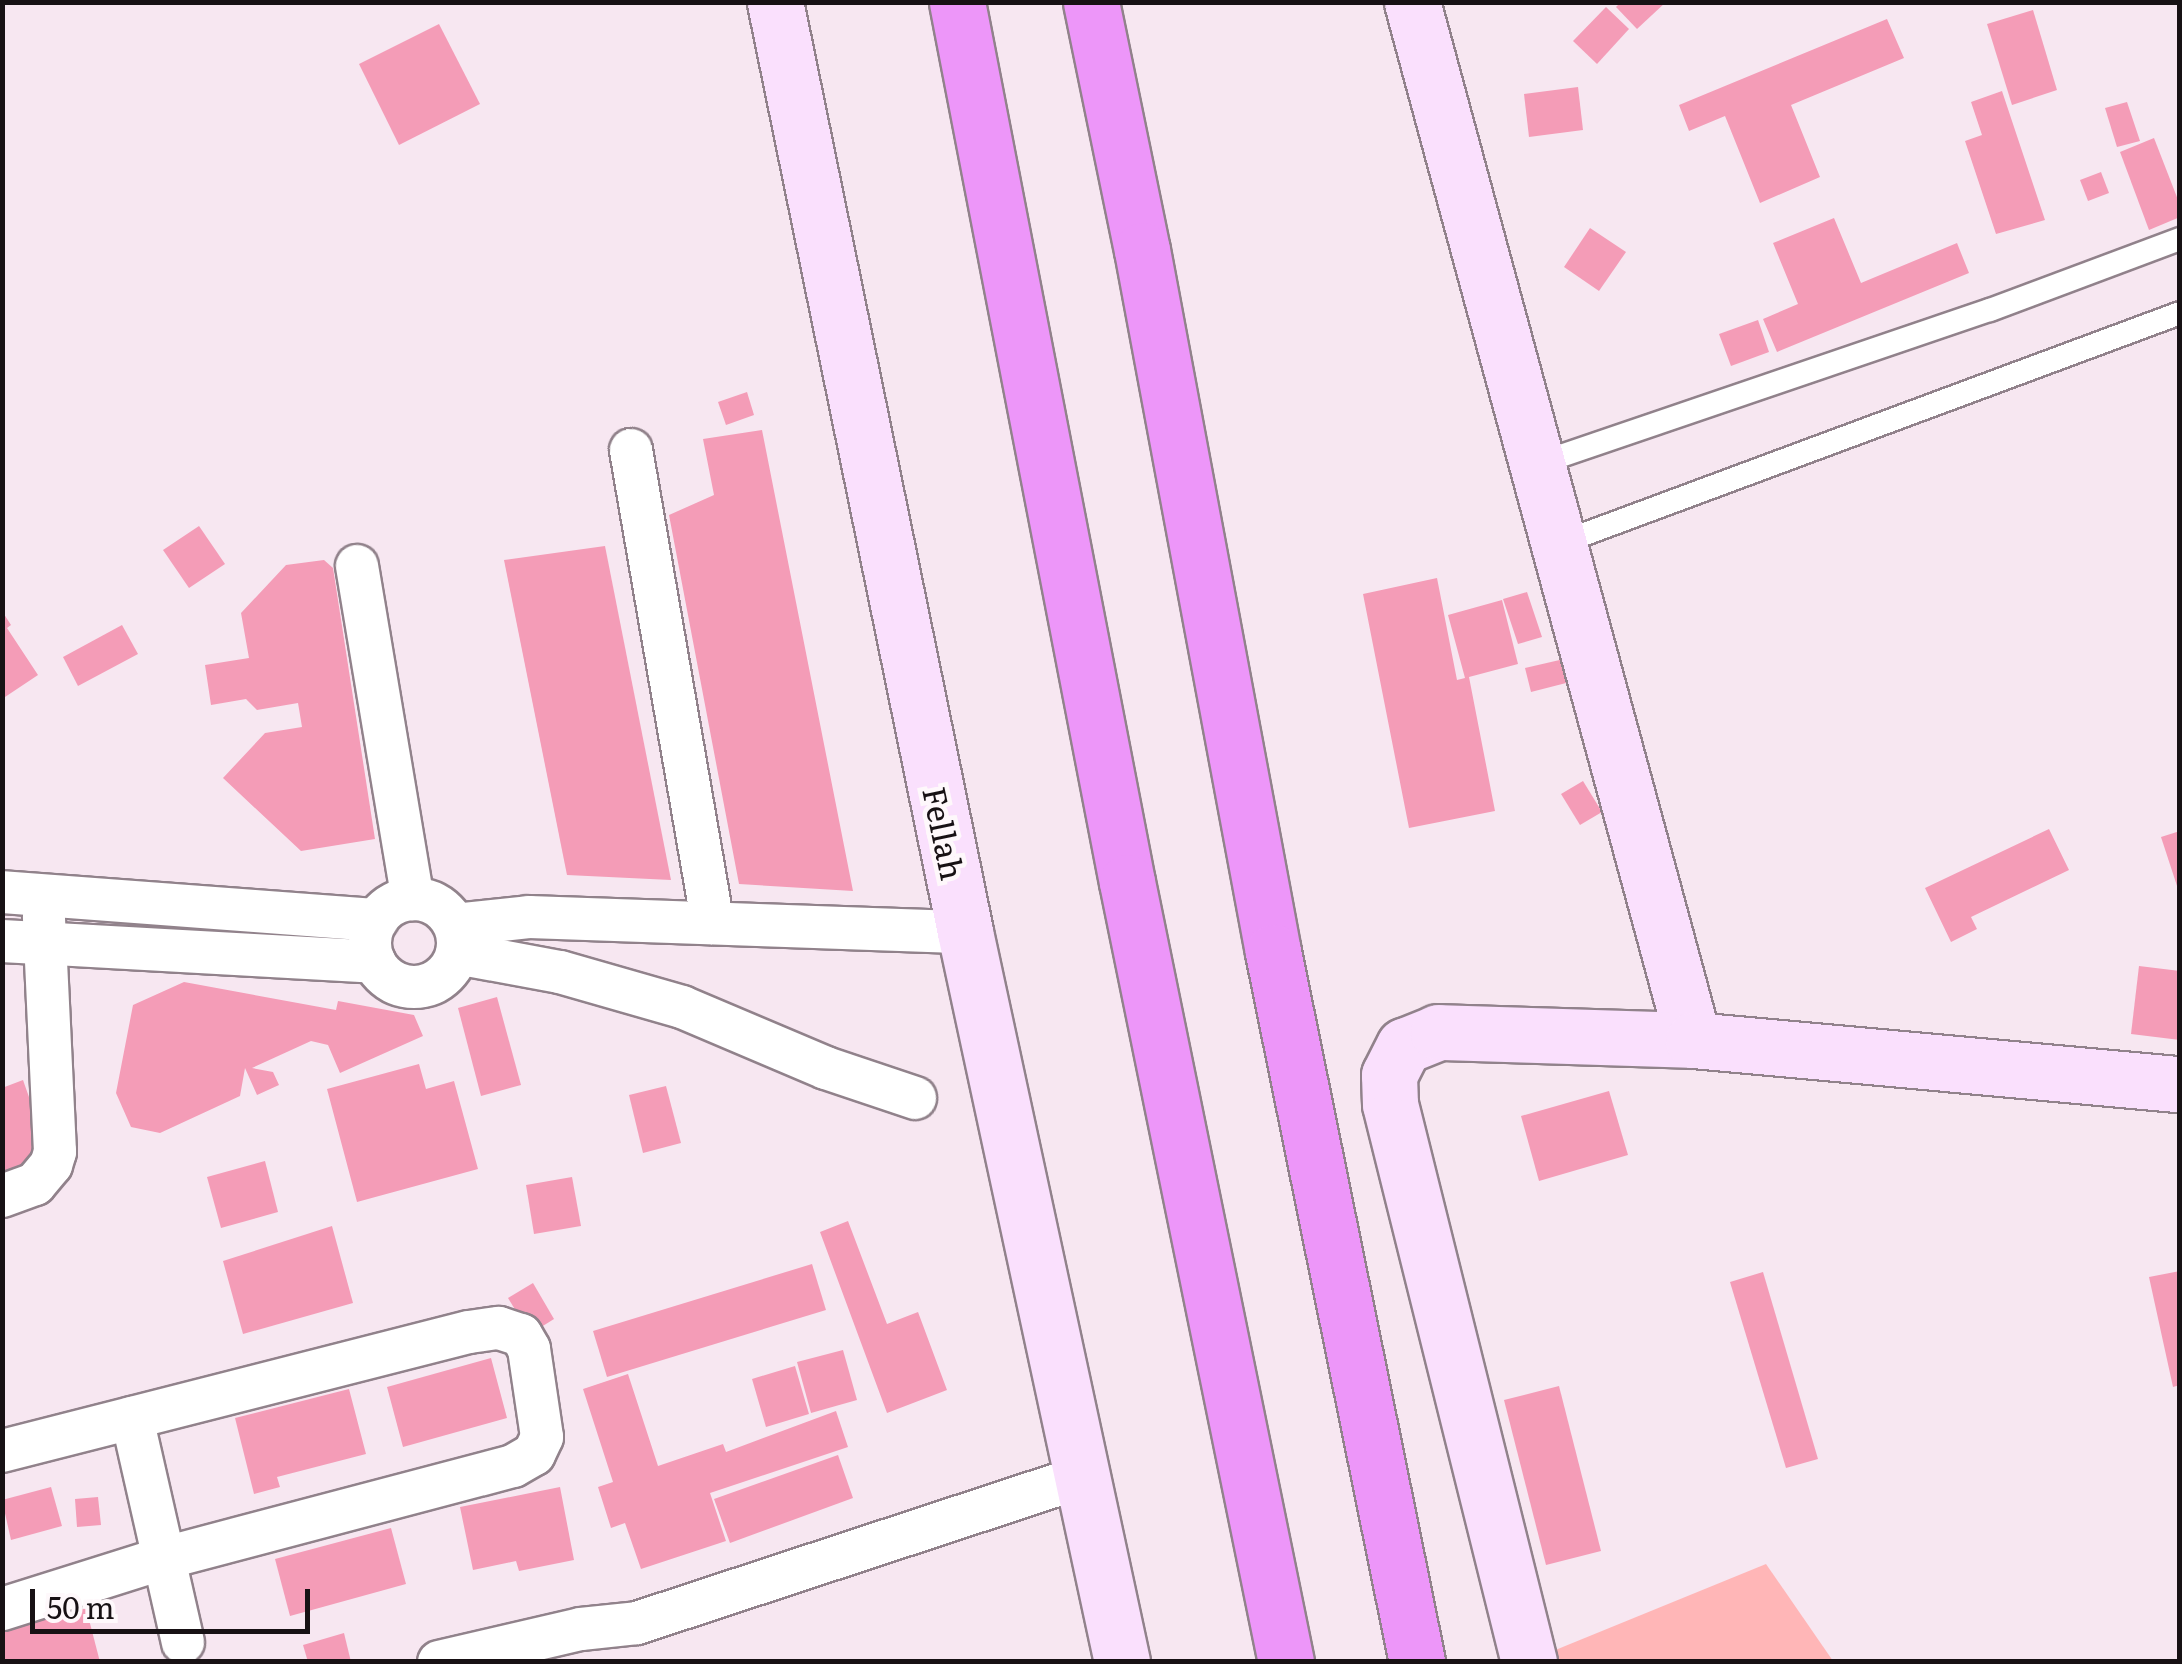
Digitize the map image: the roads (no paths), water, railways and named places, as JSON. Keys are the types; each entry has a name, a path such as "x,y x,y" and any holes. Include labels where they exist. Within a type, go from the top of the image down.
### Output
{"highway":[{"path":"957,2 1127,882 1286,1662"},
{"path":"1091,2 1142,250 1273,952 1418,1662"}],"street":[{"name":"Fellah","path":"776,2 965,932 1122,1662"},
{"path":"1412,2 1693,1040"},
{"path":"631,450 713,923"},
{"path":"357,566 414,899"},
{"path":"23,895 376,941"},
{"path":"2,1196 35,1184 54,1152 45,944 23,895"},
{"path":"414,899 445,911 456,939 447,974 416,988 399,985 384,976 376,941 386,909 414,899"},
{"path":"456,939 529,917 965,932"},
{"path":"456,939 635,992 744,1031 826,1068 915,1098"},
{"path":"2,941 45,944 376,941"},
{"path":"1529,1662 1390,1104 1389,1075 1404,1046 1438,1032 1693,1040 2180,1084"},
{"path":"2,1451 486,1329 512,1329 520,1335 535,1373 542,1437 526,1460 164,1558 2,1609"},
{"path":"132,1418 182,1642"},
{"path":"439,1662 581,1628 637,1622 1084,1476"}],"lane":[{"path":"1537,464 1990,310 2180,239"},
{"path":"1558,544 2180,313"}]}
